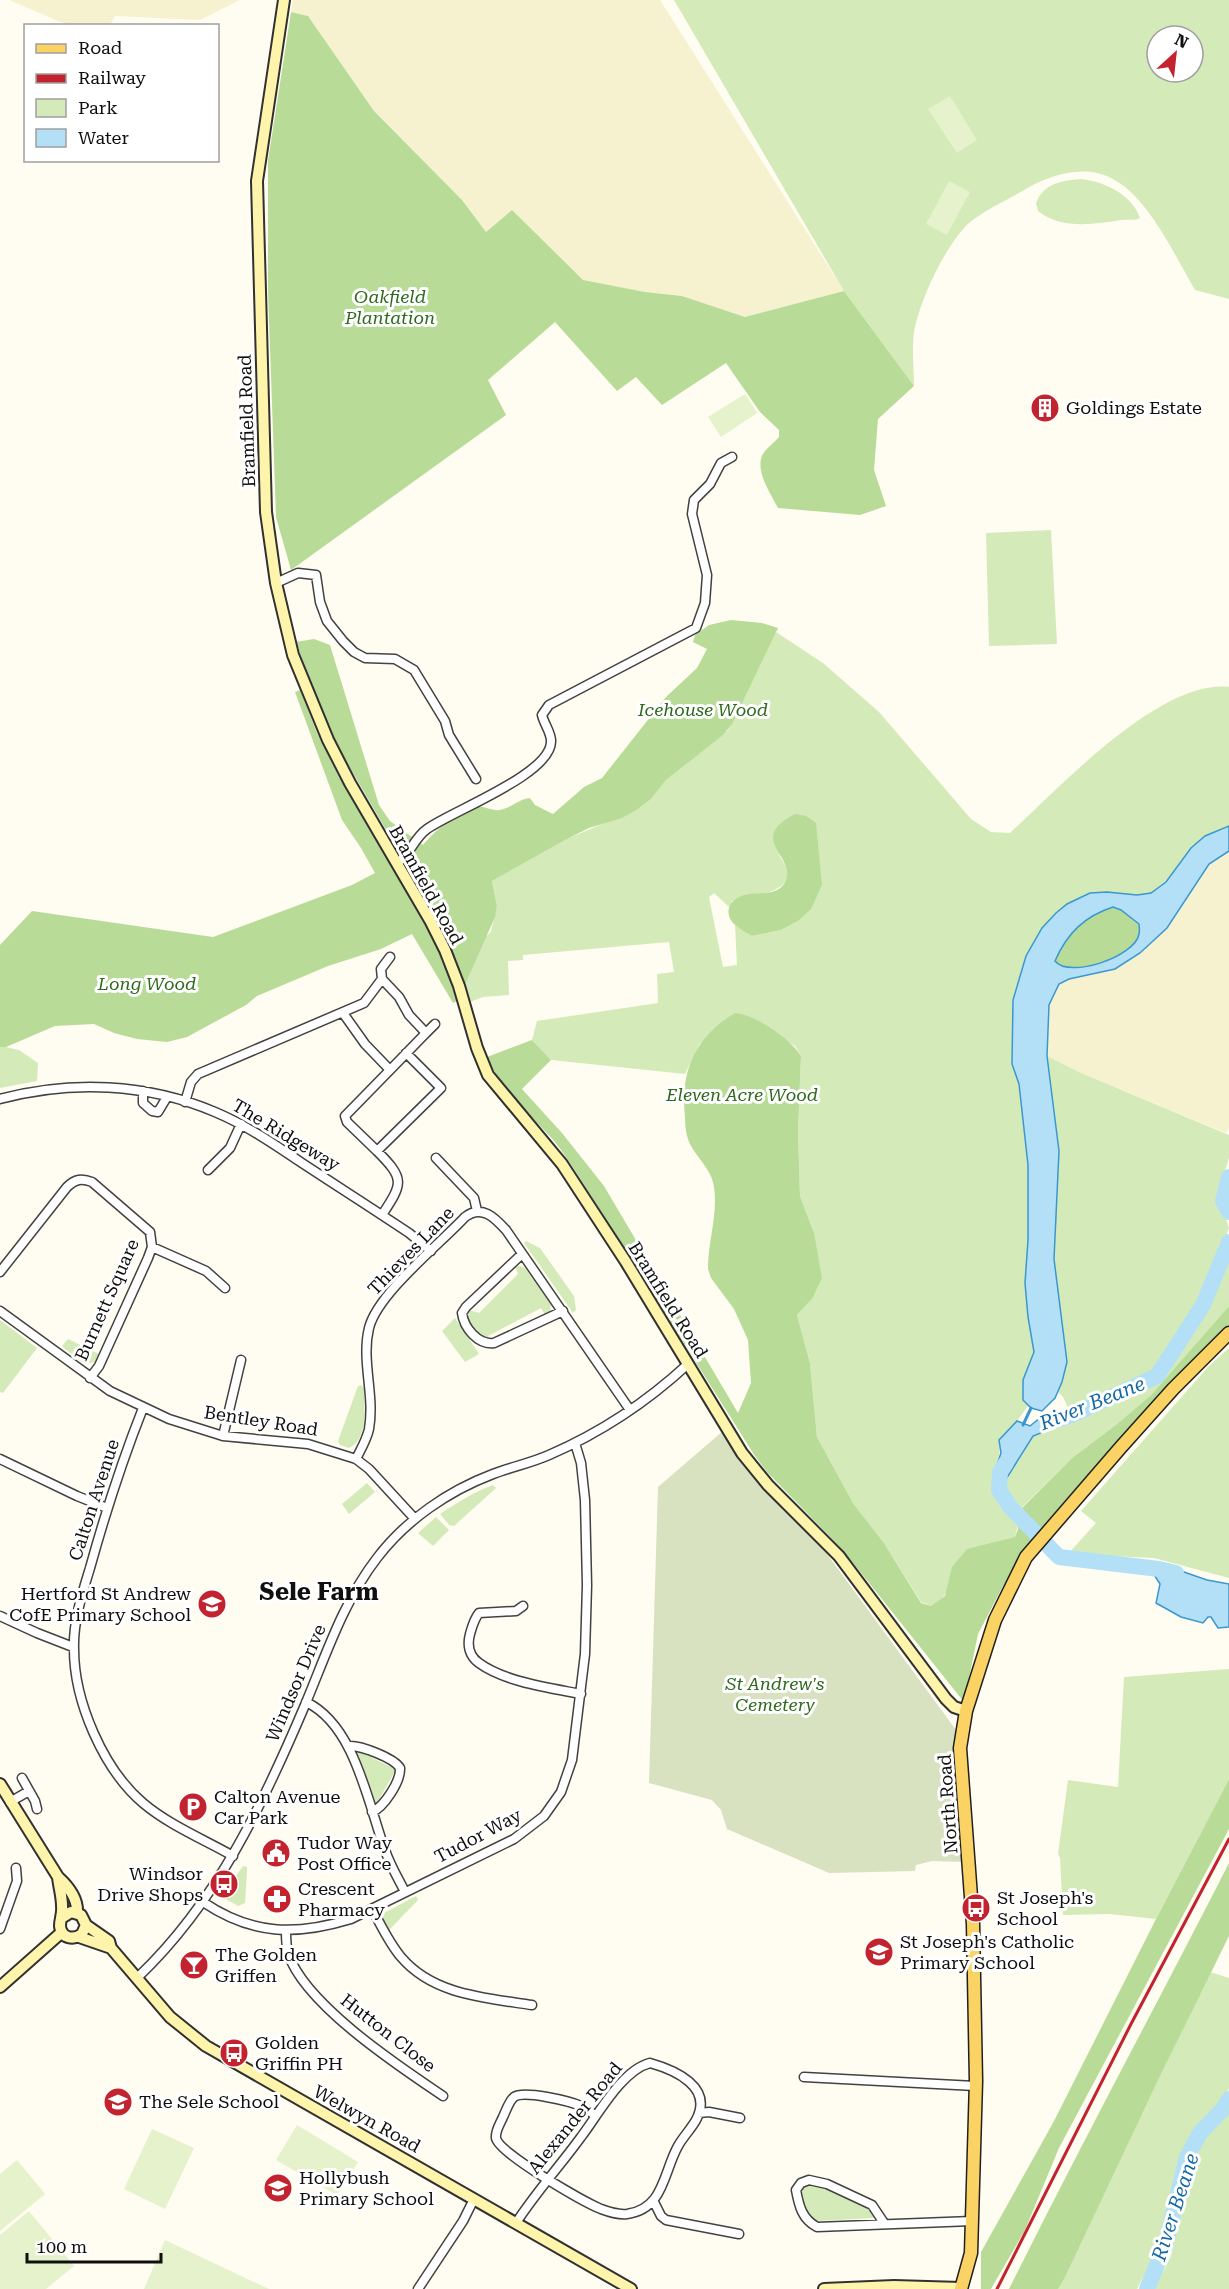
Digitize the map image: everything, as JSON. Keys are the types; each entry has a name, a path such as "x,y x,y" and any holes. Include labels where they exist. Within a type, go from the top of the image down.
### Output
{"main road":[{"name":"North Road","path":"961,2288 970,2253 975,2086 973,1924 960,1748 966,1711 995,1620 1020,1567 1121,1447 1180,1381 1229,1333"}],"street":[{"name":"Bramfield Road","path":"284,0 257,181 266,512 284,625 306,690 350,783 431,922 459,986 477,1048 488,1075 562,1164 754,1470 839,1556 946,1699 954,1707 966,1711"},
{"path":"397,863 405,858 425,830 471,803 509,785 544,758 552,739 542,715 549,705 696,628 705,603 707,575 692,514 694,501 710,484 721,463 732,456"},
{"path":"276,583 298,573 316,576 320,602 327,621 354,652 365,658 395,659 414,670 476,779"},
{"path":"390,957 381,969 382,979 399,997 409,1015 426,1033"},
{"path":"185,1102 191,1082 198,1074 344,1013 367,1001 382,979"},
{"path":"344,1013 365,1044 390,1070"},
{"path":"382,1215 397,1189 399,1177 378,1151 347,1122 345,1116 435,1024"},
{"path":"378,1151 441,1088 406,1053"},
{"name":"The Ridgeway","path":"0,1099 29,1092 63,1088 113,1088 143,1091 214,1111 241,1124 382,1215 431,1251"},
{"path":"143,1091 143,1103 152,1111 158,1112 167,1097"},
{"path":"208,1170 230,1148 241,1124"},
{"path":"436,1158 474,1198 477,1211 486,1213 495,1219 522,1254 630,1410"},
{"name":"Burnett Square","path":"0,1272 67,1186 75,1180 92,1182 146,1229 152,1236 152,1247 99,1366 90,1377"},
{"name":"Thieves Lane","path":"356,1459 366,1437 370,1417 367,1344 371,1321 401,1280 465,1217 477,1211"},
{"path":"152,1247 206,1271 225,1288"},
{"path":"522,1254 466,1307 462,1313 463,1320 479,1341 486,1344 494,1343 563,1311"},
{"name":"Bentley Road","path":"0,1311 110,1391 169,1419 223,1436 309,1444 356,1459 369,1469 415,1519"},
{"path":"223,1436 242,1360"},
{"name":"Windsor Drive","path":"138,1977 164,1952 233,1856 274,1779 339,1622 356,1589 378,1557 415,1519 435,1503 492,1474 546,1457 575,1443 630,1410 661,1388 688,1364"},
{"name":"Calton Avenue","path":"143,1408 107,1508 82,1595 74,1647 75,1668 94,1735 114,1769 141,1801 159,1816 233,1856"},
{"name":"Tudor Way","path":"202,1902 244,1924 286,1930 329,1926 372,1909 505,1844 531,1828 544,1816 557,1799 573,1760 585,1654 587,1558 582,1476 575,1443"},
{"path":"0,1459 107,1508"},
{"path":"523,1606 516,1611 479,1613 468,1640 471,1654 478,1663 501,1673 581,1694"},
{"path":"0,1616 74,1647"},
{"path":"306,1702 318,1710 349,1746 387,1857 405,1892"},
{"path":"349,1746 357,1746 394,1761 400,1768 399,1778 381,1805 372,1812"},
{"path":"22,1778 37,1809"},
{"path":"0,1784 58,1877 67,1884 77,1905 76,1913"},
{"path":"10,1802 29,1791"},
{"path":"0,1929 17,1881 16,1868"},
{"path":"58,1877 63,1917 60,1927 62,1932 69,1937 79,1937 86,1925 81,1915 71,1912 63,1917"},
{"path":"0,1901 9,1904"},
{"path":"372,1909 400,1956 427,1979 458,1992 532,2005"},
{"name":"Welwyn Road","path":"86,1925 109,1941 111,1948 170,2017 206,2046 626,2288"},
{"name":"Hutton Close","path":"286,1930 291,1960 302,1981 350,2027 391,2060 443,2096"},
{"path":"0,1987 62,1932"},
{"name":"Welwyn Road","path":"79,1937 111,1948"},
{"name":"Alexander Road","path":"516,2223 596,2116 633,2072 641,2067 650,2063 675,2072 693,2085 700,2102 699,2114"},
{"path":"804,2077 975,2086"},
{"path":"596,2116 582,2106 526,2095 514,2097 497,2131 498,2144 547,2179 587,2202 615,2214 637,2212 654,2202 660,2193 678,2147 699,2114 709,2112 740,2118"},
{"path":"884,2223 872,2205 827,2184 809,2180 801,2183 796,2190 803,2214 810,2223 817,2227 972,2221"},
{"path":"418,2289 463,2221 474,2199"},
{"path":"654,2202 661,2216 666,2220 739,2234"},
{"path":"824,2289 961,2288"}],"shaded area":[{"path":"9,0 240,0 200,20 115,16 111,24 65,24"},
{"path":"293,0 660,0 844,291 745,317 682,296 645,292 582,280 512,210 486,232 462,200 374,111 308,16 291,12"},
{"path":"1229,851 1229,1128 1226,1133 1081,1073 1047,1056 1049,1005 1059,984 1167,928 1209,864"}],"green space":[{"path":"674,0 1229,0 1229,299 1195,290 1149,212 1124,187 1111,178 1089,172 1055,176 1034,185 978,217 966,226 950,247 928,287 918,315 913,341 914,386 844,291"},
{"name":"Oakfield Plantation","path":"291,12 308,16 374,111 462,200 486,232 512,210 583,280 645,292 682,296 745,317 844,291 914,386 878,419 874,470 886,506 860,515 778,508 764,480 760,464 765,451 779,437 779,430 760,412 726,363 662,405 636,377 617,391 555,322 488,380 506,415 291,570 276,517 268,291 268,161"},
{"path":"950,96 977,140 957,153 928,109"},
{"path":"1080,179 1116,190 1130,202 1140,218 1078,224 1057,221 1038,211 1036,203 1048,187 1060,182"},
{"path":"949,181 970,192 947,235 926,224"},
{"path":"745,394 757,413 721,437 708,417"},
{"path":"1051,530 1057,644 989,646 986,533"},
{"name":"Icehouse Wood","path":"731,620 762,623 778,628 732,724 723,735 666,780 651,799 638,809 622,818 589,828 492,881 497,906 495,917 465,985 425,897 339,749 316,698 296,642 314,639 330,645 379,805 390,821 423,845 447,822 470,808 500,810 530,798 535,805 553,814 584,787 602,778 666,697 697,668 707,649 693,642 695,635 709,625"},
{"path":"776,632 823,663 879,712 971,819 991,832 1010,833 1083,765 1142,718 1173,700 1202,689 1229,687 1229,826 1205,836 1191,848 1166,882 1151,893 1137,895 1107,892 1042,928 1026,956 1013,1000 1012,1064 1019,1084 1028,1165 1028,1240 1025,1283 1034,1352 1023,1380 1023,1399 1028,1406 999,1440 999,1456 993,1477 997,1496 1019,1520 1015,1537 953,1567 945,1595 931,1606 921,1602 884,1543 853,1503 817,1437 810,1363 797,1315 812,1299 814,1233 800,1196 798,1131 801,1056 795,1046 781,1037 700,1043 685,1074 551,1060 532,1040 537,1021 658,1003 657,974 674,972 669,942 523,955 523,960 508,961 509,995 483,997 470,1002 465,985 485,938 491,931 497,906 492,881 569,838 638,809 651,799 666,780 728,730","holes":["778,854 822,885 798,921 781,930 752,936 735,925 737,965 723,967 709,897 714,893 729,907 732,901 776,889 783,884 787,876 786,867"]},
{"name":"Long Wood","path":"300,690 317,733 338,775 428,927 444,962 457,1001 453,1003 412,934 381,949 328,966 257,996 246,1005 187,1037 167,1042 137,1039 114,1033 94,1024 55,1026 6,1047 0,1047 0,945 32,911 213,937 352,885 375,873 342,820 295,692"},
{"path":"795,814 806,816 816,823 822,885 811,909 798,921 781,930 752,936 731,920 728,911 730,905 741,896 767,893 779,889 784,884 787,876 786,868 773,838 775,831 782,823"},
{"path":"1114,907 1139,924 1139,934 1135,943 1101,963 1073,968 1062,966 1055,961 1066,941 1082,922 1097,912"},
{"name":"Eleven Acre Wood","path":"735,1013 743,1014 771,1028 789,1042 801,1056 798,1131 800,1196 814,1233 822,1278 812,1299 797,1315 810,1363 817,1437 853,1503 884,1543 921,1603 931,1606 945,1596 952,1567 967,1549 1015,1537 1018,1529 1017,1513 1072,1458 1151,1395 1229,1306 1229,1328 1030,1546 1003,1586 978,1634 964,1702 842,1549 767,1472 755,1456 569,1162 555,1142 508,1091 487,1057 532,1040 551,1060 522,1089 562,1133 604,1186 738,1413 751,1383 748,1340 734,1309 711,1278 708,1269 715,1208 714,1187 710,1175 689,1141 684,1100 688,1070 700,1044 721,1022"},
{"path":"0,1035 6,1047 19,1050 38,1063 37,1081 0,1088"},
{"path":"1047,1056 1081,1073 1229,1135 1229,1158 1218,1194 1229,1228 1206,1289 1163,1361 1152,1372 1073,1410 1069,1410 1058,1392 1067,1362 1054,1259 1059,1151"},
{"path":"526,1241 540,1248 574,1296 576,1310 573,1313 524,1243"},
{"path":"1229,1256 1229,1306 1151,1395 1072,1458 1019,1510 1003,1484 1033,1436 1053,1430 1152,1382 1176,1356 1197,1324"},
{"path":"515,1267 525,1268 551,1305 550,1311 545,1315 541,1308 488,1336 490,1342 482,1342 469,1323 470,1310 479,1313 518,1274"},
{"path":"455,1318 479,1354 465,1362 442,1331"},
{"path":"0,1320 37,1348 3,1393 0,1392"},
{"path":"68,1339 99,1354 95,1362 85,1364 64,1348 62,1346"},
{"path":"1229,1348 1229,1578 1154,1558 1068,1554 1096,1523 1081,1511 1209,1366"},
{"path":"361,1385 364,1388 363,1430 355,1444 349,1448 340,1445 338,1441 358,1386"},
{"name":"St Andrew's Cemetery","path":"723,1431 757,1482 827,1554 956,1730 962,1862 932,1861 916,1865 915,1871 829,1873 727,1829 721,1810 712,1800 649,1783 658,1487"},
{"path":"367,1483 375,1492 349,1514 342,1504"},
{"path":"493,1485 496,1488 454,1526 449,1525 440,1514 466,1498"},
{"path":"436,1517 449,1530 433,1546 418,1533"},
{"path":"1229,1669 1229,1779 1156,1919 1109,1914 1063,1915 1058,1854 1068,1780 1118,1787 1124,1677"},
{"path":"356,1750 391,1767 395,1766 397,1772 394,1773 378,1805 373,1804 375,1800 359,1756 355,1753"},
{"path":"1229,1779 1229,1829 1059,2148 1025,2230 991,2289 981,2289 981,2252 1053,2123"},
{"path":"1229,1863 1229,1936 1064,2279 1058,2289 1009,2289 1063,2182"},
{"path":"243,1866 247,1867 245,1903 238,1906 224,1898 224,1893"},
{"path":"416,1896 418,1900 389,1930 382,1921 382,1914"},
{"path":"1210,1972 1229,1978 1229,2088 1220,2103 1197,2129 1183,2152 1171,2207 1155,2253 1137,2289 1058,2289"},
{"path":"1229,2108 1229,2289 1154,2289 1171,2256 1188,2185 1203,2136"},
{"path":"297,2125 358,2162 337,2195 276,2160"},
{"path":"152,2129 194,2148 165,2209 124,2189"},
{"path":"17,2160 45,2194 0,2231 0,2174"},
{"path":"812,2184 857,2201 871,2212 874,2218 816,2221 808,2213 800,2194 803,2186"},
{"path":"29,2211 74,2266 46,2289 0,2289 0,2235"},
{"path":"165,2240 269,2289 144,2289"}],"water":[{"path":"1229,826 1229,851 1209,864 1167,928 1140,953 1115,969 1069,979 1059,984 1049,1005 1047,1056 1059,1151 1054,1259 1067,1362 1055,1398 1042,1411 1031,1408 1023,1400 1023,1380 1034,1352 1025,1283 1028,1240 1028,1165 1019,1084 1012,1064 1013,1000 1026,956 1042,928 1067,904 1090,893 1137,895 1151,893 1166,882 1191,848 1205,836","holes":["1113,907 1121,910 1139,924 1139,934 1135,943 1126,950 1101,963 1087,966 1073,968 1062,966 1055,961 1065,942 1078,927 1094,915"]},
{"path":"1069,1410 1078,1418 1033,1436 1003,1484 995,1484 993,1477 1001,1453 999,1440 1017,1421 1030,1426 1040,1418"},
{"path":"1158,1563 1207,1580 1229,1584 1229,1627 1218,1628 1211,1617 1203,1623 1181,1617 1156,1603 1160,1584 1153,1573"}],"waterway":[{"name":"River Beane","path":"1229,1177 1223,1201 1229,1212"},
{"name":"River Beane","path":"1054,1421 1157,1376 1203,1305 1229,1242"},
{"path":"1023,1425 1031,1408"},
{"name":"River Beane","path":"1006,1463 1000,1472 999,1490 1011,1508 1059,1557 1176,1573"},
{"name":"River Beane","path":"1147,2289 1166,2243 1187,2157 1200,2133 1223,2109 1229,2099"}],"railway":[{"path":"997,2289 1131,2024 1229,1839"}],"place":[{"name":"Goldings Estate","path":"1045,408"},
{"name":"Hertford St Andrew CofE Primary School","path":"212,1604"},
{"name":"Calton Avenue Car Park","path":"193,1807"},
{"name":"Tudor Way Post Office","path":"276,1853"},
{"name":"Windsor Drive Shops","path":"224,1884"},
{"name":"Crescent Pharmacy","path":"277,1899"},
{"name":"St Joseph's School","path":"976,1908"},
{"name":"St Joseph's Catholic Primary School","path":"879,1952"},
{"name":"The Golden Griffen","path":"194,1965"},
{"name":"Golden Griffin PH","path":"234,2053"},
{"name":"The Sele School","path":"118,2102"},
{"name":"Hollybush Primary School","path":"278,2188"}],"district":[{"name":"Sele Farm","path":"319,1592"}]}
